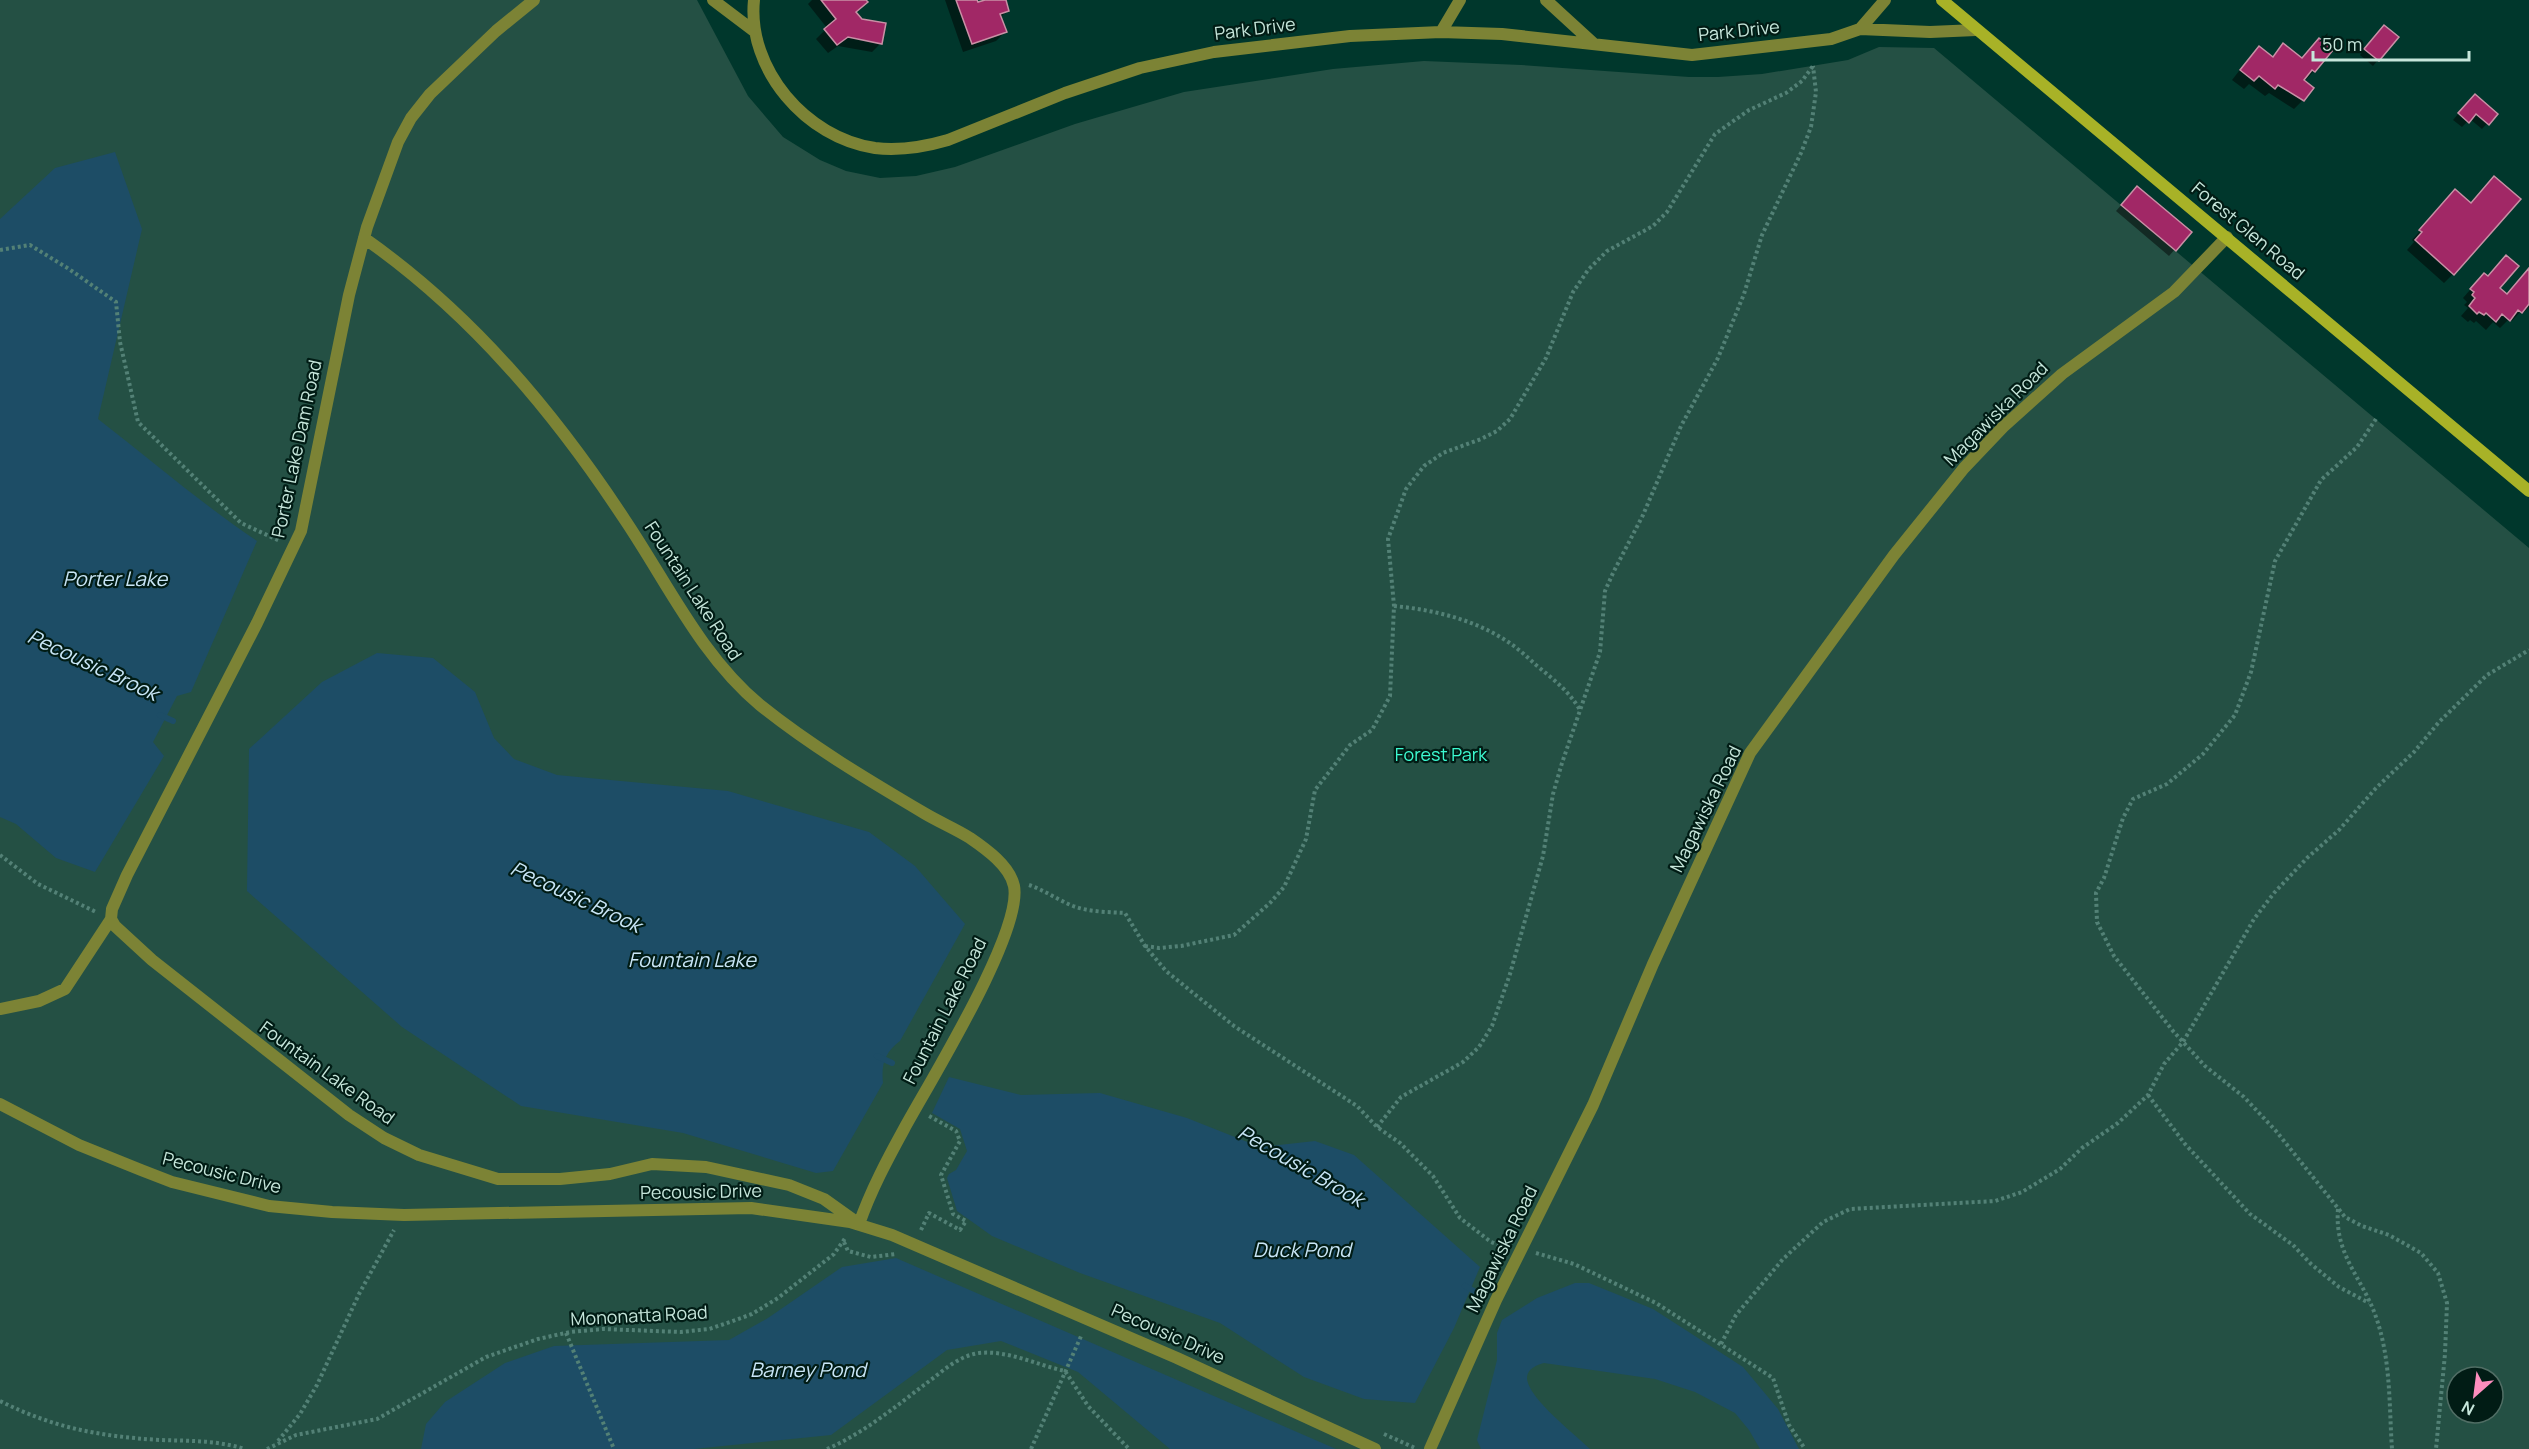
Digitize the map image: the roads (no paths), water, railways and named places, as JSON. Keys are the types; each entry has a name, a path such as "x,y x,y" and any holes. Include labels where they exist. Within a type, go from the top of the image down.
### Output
{"street":[{"name":"Porter Lake Dam Road","path":"0,1008 3,1010 39,1001 65,989 111,919 112,909 127,875 294,548 305,514 316,449 364,238 387,167 411,118 430,94 496,31 534,0"},
{"path":"713,0 754,31"},
{"name":"Park Drive","path":"754,0 754,31 765,64 783,93 794,105 814,122 841,137 873,148 892,149 912,148 948,140 1065,93 1178,58 1350,36 1441,32 1502,34 1692,55 1831,39 1860,29 1930,32 1976,30"},
{"path":"1441,32 1460,0"},
{"path":"1546,0 1594,44"},
{"path":"1860,29 1885,0"},
{"name":"Forest Glen Road","path":"1942,0 2529,491"},
{"name":"Magawiska Road","path":"1430,1449 1519,1254 1593,1105 1653,964 1750,753 1819,662 1894,555 1972,460 2003,427 2062,374 2174,292 2227,237"},
{"name":"Fountain Lake Road","path":"111,919 115,926 175,979 340,1109 384,1138 419,1155 498,1179 560,1179 610,1174 652,1164 706,1167 789,1185 824,1199 855,1223 915,1108 965,1021 1009,920 1014,883 999,862 970,838 927,815 824,752 774,716 735,683 706,648 614,503 507,364 429,287 364,238"},
{"name":"Pecousic Drive","path":"0,1104 79,1145 172,1182 269,1206 404,1215 639,1211 711,1207 767,1209 855,1223 914,1244 1178,1358 1375,1449"}],"water":[{"name":"Porter Lake","path":"115,152 142,229 98,419 196,497 257,541 191,692 177,696 153,742 164,756 95,872 56,858 16,824 0,817 0,219 55,168"},
{"name":"Fountain Lake","path":"377,653 433,658 475,692 494,738 514,759 557,775 728,791 869,832 915,866 965,924 900,1041 888,1054 884,1064 883,1083 833,1171 816,1173 683,1133 521,1106 402,1027 247,891 249,749 322,682"},
{"name":"Duck Pond","path":"949,1077 1021,1095 1100,1093 1187,1118 1260,1147 1315,1141 1354,1155 1480,1267 1454,1328 1415,1403 1364,1399 1304,1377 1220,1323 1080,1273 992,1236 957,1211 947,1178 956,1170 967,1151 960,1129 932,1113"},
{"name":"Barney Pond","path":"896,1258 1336,1449 1170,1449 1078,1372 1001,1341 947,1350 831,1435 694,1449 421,1449 426,1424 445,1402 505,1363 554,1346 729,1340 768,1318 842,1267"},
{"path":"1575,1283 1589,1283 1653,1309 1743,1367 1778,1409 1799,1449 1760,1449 1749,1430 1735,1413 1695,1392 1655,1379 1544,1363 1531,1369 1527,1377 1534,1395 1590,1449 1481,1449 1477,1440 1497,1360 1497,1333 1502,1320 1537,1298"}],"waterway":[{"name":"Pecousic Brook","path":"160,715 173,721"},
{"name":"Pecousic Brook","path":"877,1056 892,1063"},
{"name":"Pecousic Brook","path":"1465,1286 1481,1295"}],"park label":[{"name":"Forest Park","path":"1441,755"}]}
